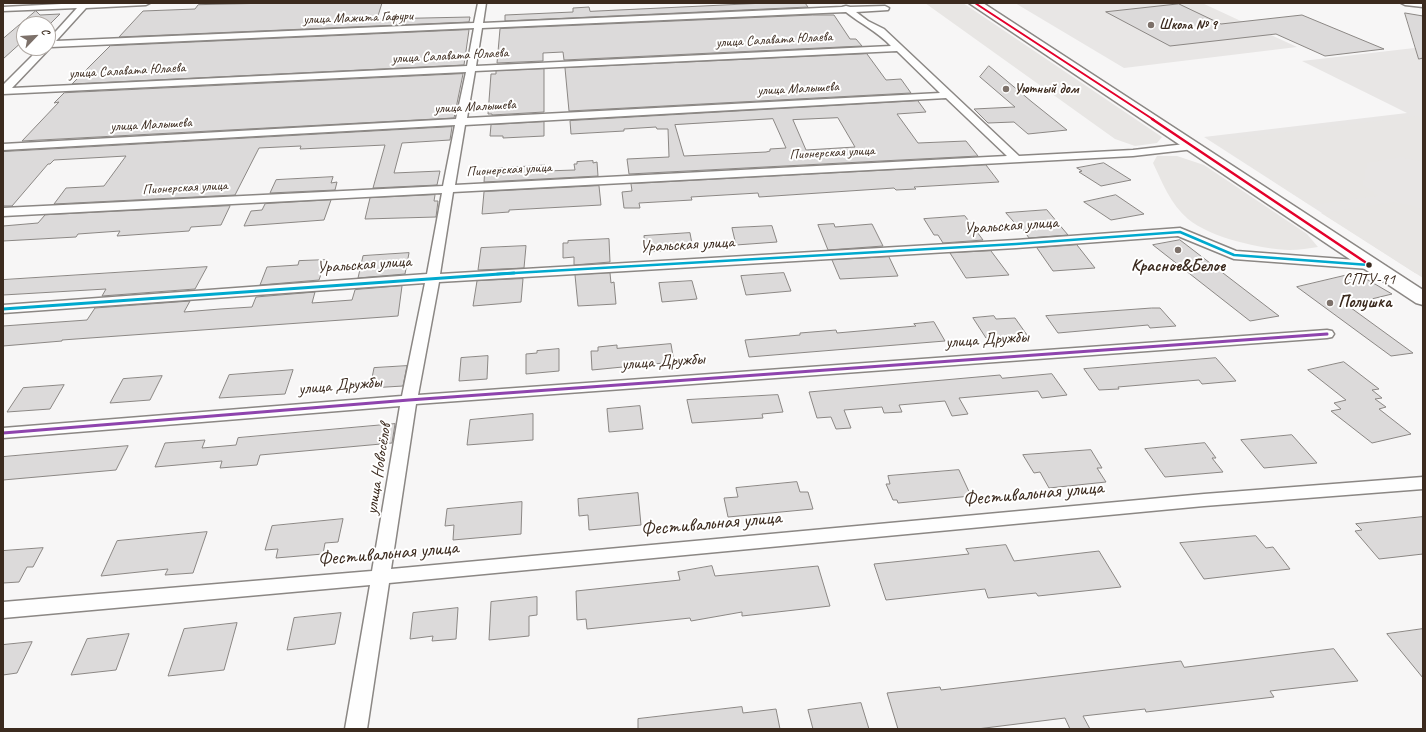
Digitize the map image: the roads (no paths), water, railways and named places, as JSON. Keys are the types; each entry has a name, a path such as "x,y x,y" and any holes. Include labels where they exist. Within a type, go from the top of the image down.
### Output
{"main road":[{"path":"975,3 1194,146 1369,265 1423,299"}],"street":[{"path":"3,9 85,4 146,3"},
{"name":"улица Новосёлов","path":"356,729 382,577 409,400 433,278 482,3"},
{"path":"841,3 865,23 881,31 1016,159"},
{"path":"1405,3 1423,5"},
{"path":"56,36 85,4"},
{"name":"улица Мажита Гафури","path":"56,46 849,11 885,8"},
{"name":"улица Салавата Юлаева","path":"3,91 899,48"},
{"path":"3,91 37,56"},
{"name":"улица Малышева","path":"3,147 948,95"},
{"name":"Пионерская улица","path":"3,212 1133,153 1194,146"},
{"name":"Уральская улица","path":"3,309 433,278 992,245 1180,232 1234,255 1369,265"},
{"name":"улица Дружбы","path":"3,433 409,400 1327,334"},
{"name":"Фестивальная улица","path":"3,610 382,577 1204,500 1423,483"}],"place":[{"name":"Школа № 9","path":"1151,25"},
{"name":"Уютный дом","path":"1006,89"},
{"name":"Красное&Белое","path":"1178,250"},
{"name":"СПТУ-91","path":"1369,265"},
{"name":"Полушка","path":"1330,303"}]}
